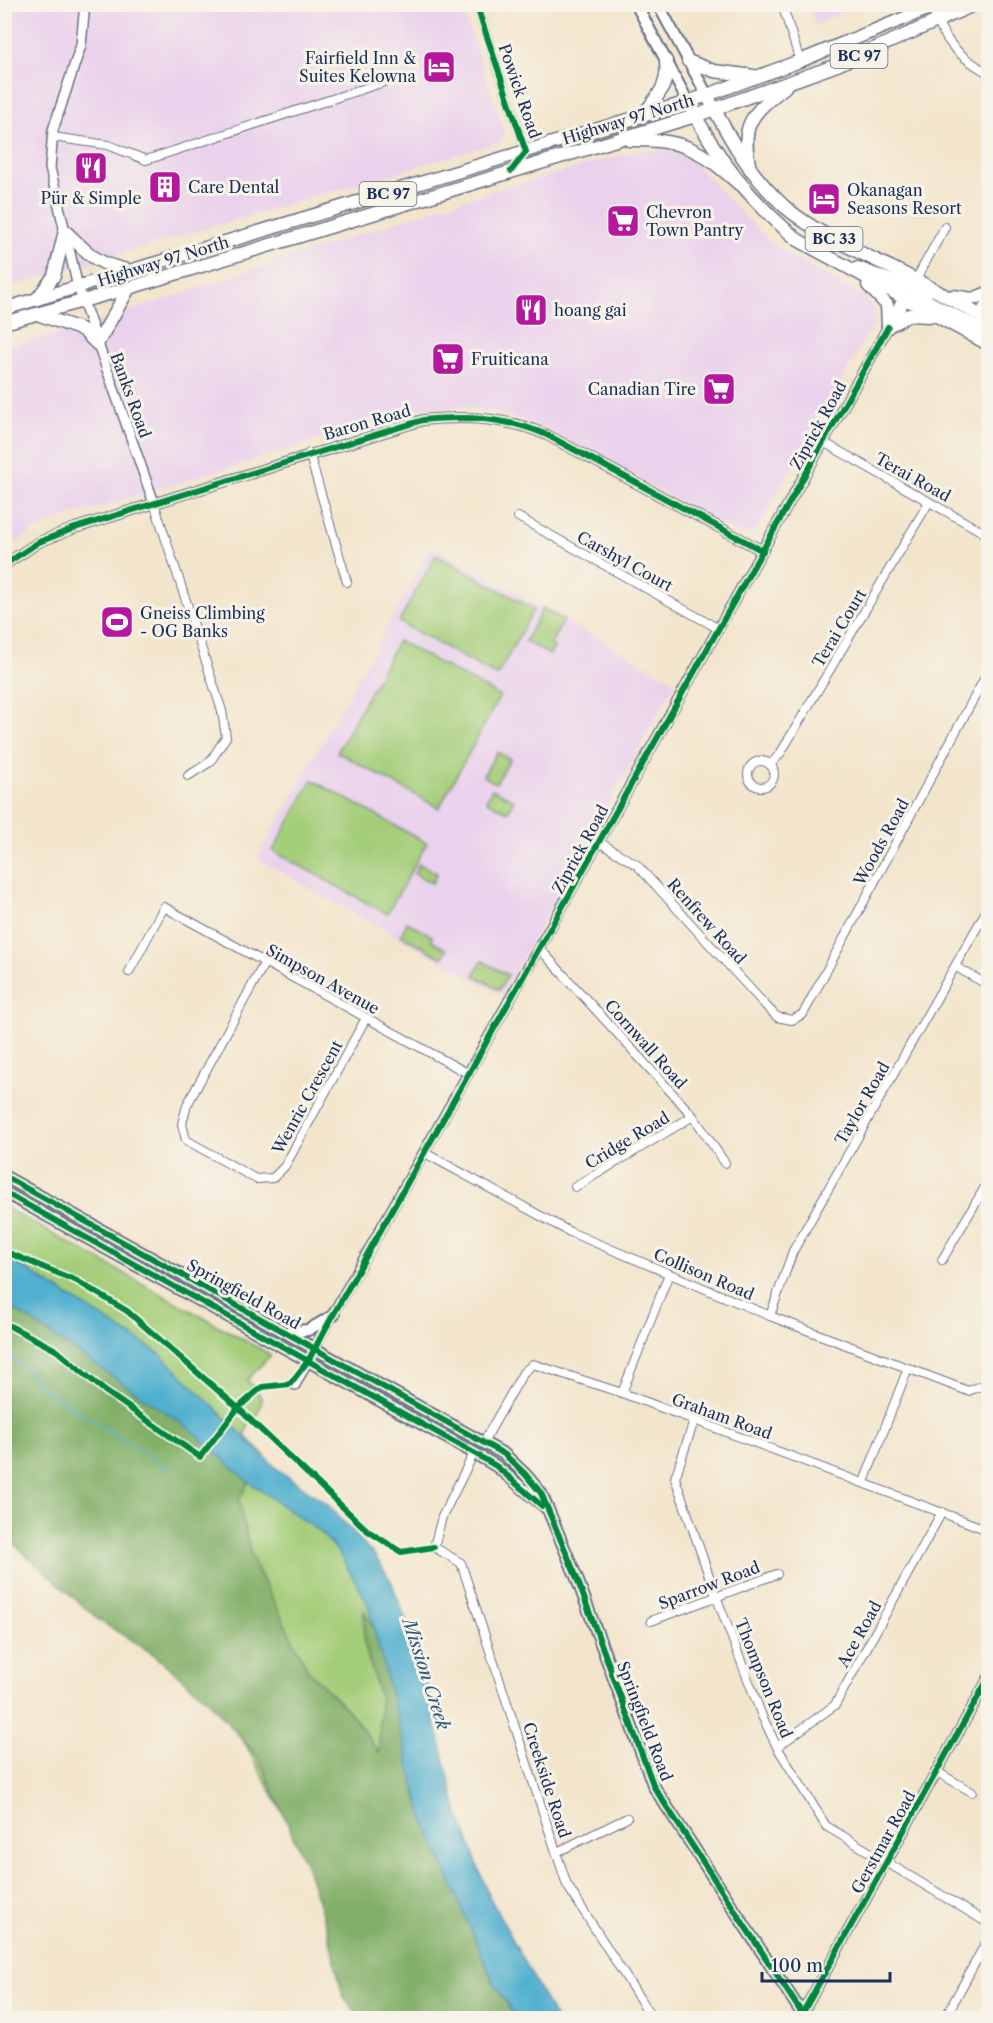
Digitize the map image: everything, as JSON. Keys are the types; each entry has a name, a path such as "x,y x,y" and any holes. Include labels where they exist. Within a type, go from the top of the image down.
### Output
{"main road":[{"name":"BC 33","path":"636,4 718,156 739,184 773,220 798,240 988,344"},
{"name":"BC 33","path":"658,4 733,146 750,169 785,207 808,224 914,283 933,289 984,317"},
{"name":"Highway 97 North","path":"4,323 40,315 695,116 938,23 976,4"},
{"name":"Highway 97 North","path":"4,309 688,102 800,62 936,6"},
{"path":"644,114 664,88 668,76 666,61"},
{"path":"688,62 714,71 758,77"},
{"path":"750,169 745,145 751,121 764,104 794,80"},
{"path":"615,140 661,139 683,144 708,156 739,184"},
{"path":"511,171 526,152"},
{"path":"65,231 88,256 106,266 132,271"},
{"path":"36,299 54,276 65,231"},
{"path":"826,256 914,283 961,313 984,317"},
{"path":"854,272 887,305 888,327"},
{"path":"40,315 83,330 97,344 129,288"},
{"path":"933,289 972,299 988,293"},
{"path":"888,327 904,300 918,296 988,333"},
{"path":"888,327 909,315 936,316"},
{"name":"Springfield Road","path":"4,1176 504,1454 525,1474 541,1493 576,1576 654,1787 802,2017"},
{"name":"Springfield Road","path":"4,1192 474,1453 496,1466 546,1509"},
{"path":"284,1331 308,1330 334,1315"}],"street":[{"name":"Banks Road","path":"85,4 81,45 53,137 50,168 78,287 154,503 222,711 226,737 210,762 188,776"},
{"name":"Powick Road","path":"476,4 526,152"},
{"path":"782,4 800,62"},
{"path":"936,6 938,23 962,58 988,73"},
{"path":"53,137 108,145 146,160 390,80"},
{"path":"904,300 945,227"},
{"path":"984,317 988,298"},
{"name":"Ziprick Road","path":"296,1385 314,1348 888,327"},
{"name":"Baron Road","path":"4,565 39,542 66,531 309,453 423,420 464,417 522,424 763,551"},
{"name":"Terai Road","path":"824,442 988,535"},
{"path":"309,453 347,582"},
{"name":"Terai Court","path":"770,765 780,754 929,502"},
{"name":"Carshyl Court","path":"518,517 719,629"},
{"name":"Woods Road","path":"792,1020 803,1014 988,672"},
{"name":"Renfrew Road","path":"599,842 637,865 765,1005 777,1017 792,1020"},
{"name":"Simpson Avenue","path":"129,972 164,907 468,1074"},
{"name":"Taylor Road","path":"770,1316 793,1251 988,908"},
{"name":"Cornwall Road","path":"540,948 693,1116 725,1163"},
{"name":"Wenric Crescent","path":"265,962 187,1105 182,1124 186,1140 236,1168 256,1179 273,1178 285,1166 366,1018"},
{"path":"956,967 988,985"},
{"name":"Cridge Road","path":"575,1187 693,1116"},
{"name":"Collison Road","path":"424,1153 570,1232 770,1316 968,1391 984,1385 988,1377"},
{"path":"942,1260 988,1182"},
{"path":"622,1393 669,1274"},
{"name":"Graham Road","path":"483,1443 523,1373 533,1364 622,1393 988,1530"},
{"path":"864,1482 908,1368"},
{"name":"Thompson Road","path":"694,1421 675,1478 716,1596 762,1716 777,1747 826,1826 988,1923"},
{"name":"Creekside Road","path":"474,1453 442,1517 434,1547 461,1563 567,1885 652,2019"},
{"name":"Ace Road","path":"777,1747 836,1705 942,1512"},
{"name":"Sparrow Road","path":"651,1621 777,1574"},
{"name":"Gerstmar Road","path":"802,2017 988,1679"},
{"path":"937,1772 972,1792"},
{"path":"557,1852 627,1818"},
{"path":"945,2019 988,1939"}],"shaded area":[{"path":"808,4 859,5 815,25"},
{"path":"5,5 461,5 504,130 500,142 5,288"},
{"path":"639,150 666,150 688,157 768,240 788,255 868,299 873,309 875,321 756,531 742,535 546,429 493,411 461,407 420,409 63,518 33,531 5,550 5,346 70,331 456,202"},
{"path":"432,546 676,682 502,995 257,859"}],"green space":[{"path":"436,555 534,609 497,676 399,622"},
{"path":"543,608 564,620 550,645 554,647 550,655 525,641"},
{"path":"398,641 500,696 439,808 337,752"},
{"path":"497,752 510,759 496,783 483,776"},
{"path":"312,780 427,843 387,914 273,851"},
{"path":"492,789 514,800 508,812 486,801"},
{"path":"419,864 437,873 432,883 414,874"},
{"path":"407,922 432,936 432,941 447,950 442,958 401,935"},
{"path":"482,961 508,975 499,990 474,975"},
{"path":"4,1207 271,1355 247,1380 259,1394 262,1402 255,1419 250,1419 245,1436 265,1456 258,1470 334,1543 371,1595 518,2018 358,2018 355,1947 214,1686 5,1516"},
{"path":"4,1295 254,1472 239,1500 251,1556 308,1670 354,1717 379,1753 380,1698 364,1643 364,1610 376,1634 517,2018 361,2018 343,1996 329,1935 307,1867 259,1759 209,1701 152,1653 100,1621 5,1536"}],"water":[{"name":"Mission Creek","path":"5,1256 159,1353 276,1468 327,1504 375,1556 391,1581 419,1655 456,1807 489,1896 555,2018 516,2018 495,1986 422,1814 367,1602 339,1553 320,1532 246,1480 190,1429 5,1303"}],"waterway":[{"path":"4,1352 27,1369 40,1387 171,1470"}],"cycle path":[{"path":"476,4 526,152 511,171"},
{"path":"4,1323 56,1350 105,1391 200,1457 238,1408 262,1387 290,1384 308,1361 888,327"},
{"path":"4,565 39,542 75,528 423,420 455,418 501,421 547,435 763,551"},
{"path":"4,1176 504,1454 525,1474 541,1493 576,1576 654,1787 805,2018"},
{"path":"4,1192 474,1453 496,1466 542,1506"},
{"path":"4,1251 77,1281 127,1311 238,1408 368,1531 401,1552 434,1547"},
{"path":"802,2014 988,1679"}],"place":[{"name":"Fairfield Inn & Suites Kelowna","path":"439,67"},
{"name":"Pür & Simple","path":"91,168"},
{"name":"Care Dental","path":"165,187"},
{"name":"Okanagan Seasons Resort","path":"824,199"},
{"name":"Chevron Town Pantry","path":"623,221"},
{"name":"hoang gai","path":"531,310"},
{"name":"Fruiticana","path":"448,359"},
{"name":"Canadian Tire","path":"719,389"},
{"name":"Gneiss Climbing - OG Banks","path":"117,622"}]}
